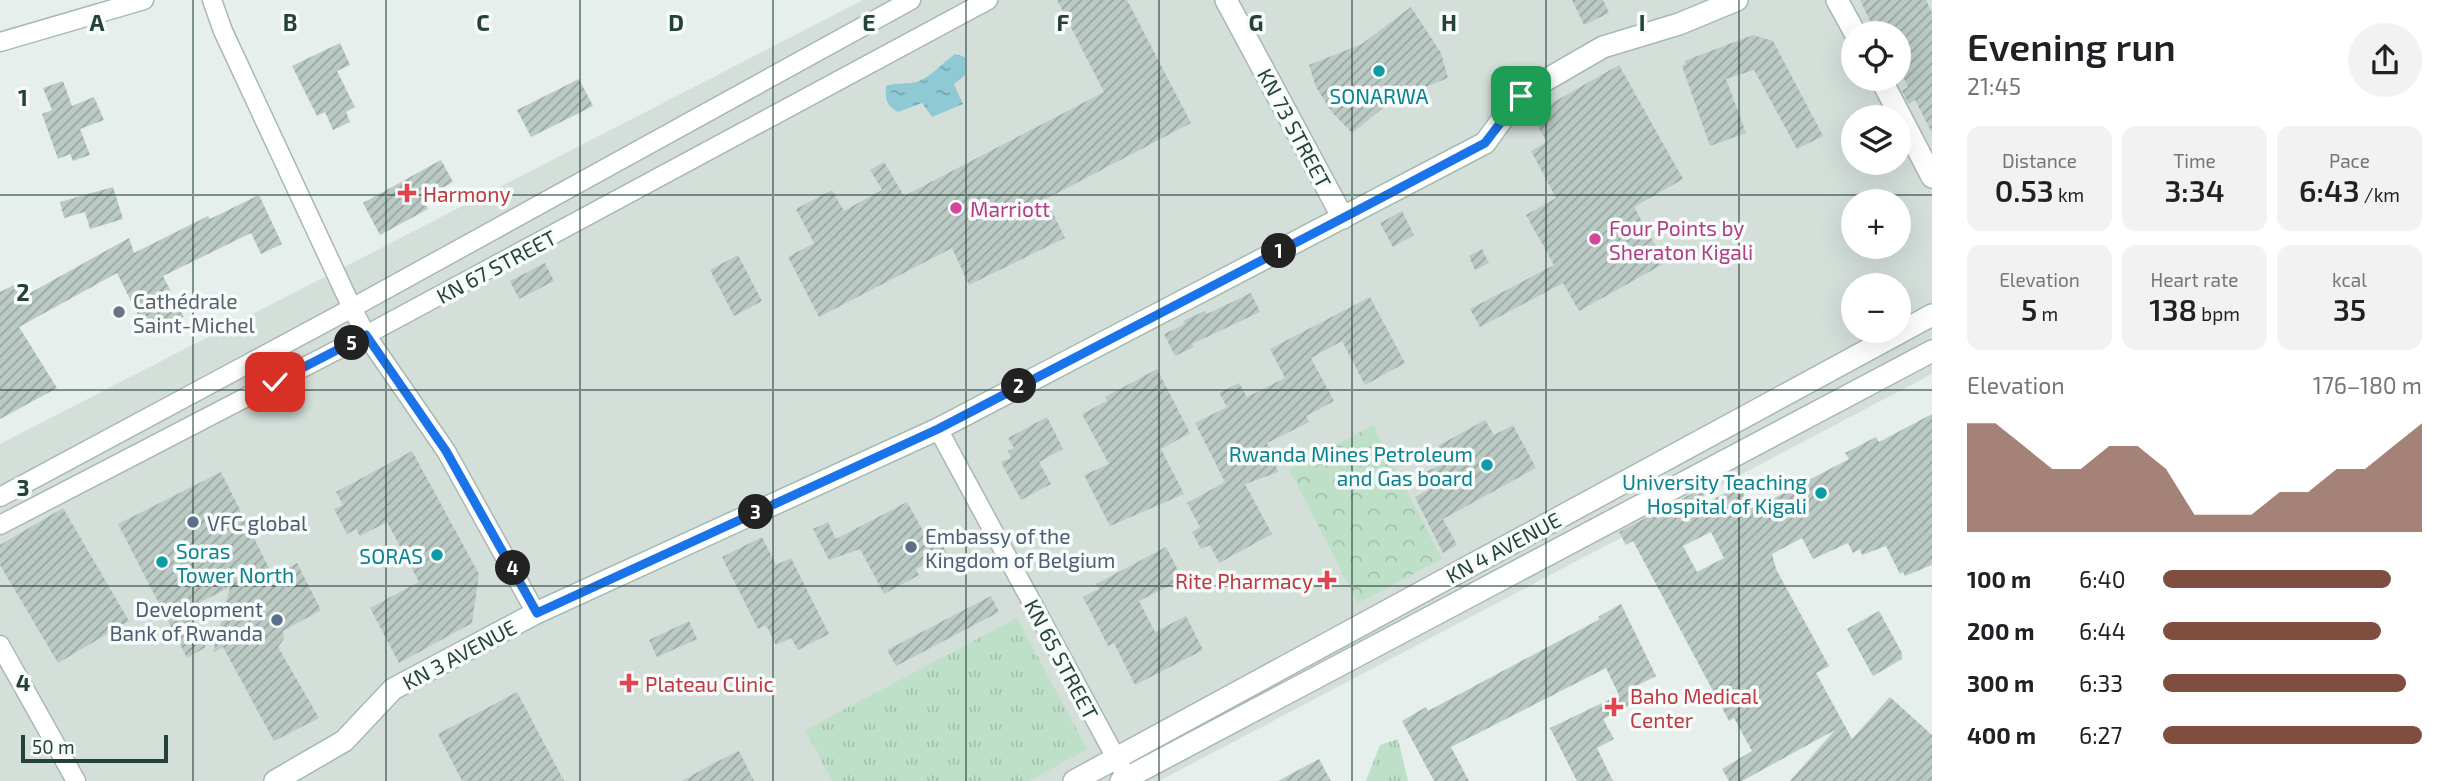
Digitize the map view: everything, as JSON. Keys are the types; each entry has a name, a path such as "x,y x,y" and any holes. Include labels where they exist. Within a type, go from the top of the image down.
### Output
{"street":[{"path":"0,42 144,0"},
{"path":"212,0 223,31 366,335 446,451 537,613"},
{"name":"KN 67 STREET","path":"0,496 352,308 911,0"},
{"name":"KN 67 STREET","path":"0,524 366,335 988,0"},
{"name":"KN 73 STREET","path":"1226,0 1343,218"},
{"name":"KN 3 AVENUE","path":"275,781 344,741 393,689 537,613 938,429 1485,143 1521,96 1602,47 1679,24 1737,0"},
{"path":"1837,0 1848,21"},
{"path":"1887,91 1932,177"},
{"name":"KN 4 AVENUE","path":"1074,781 1932,315"},
{"name":"KN 4 AVENUE","path":"1124,779 1932,351"},
{"name":"KN 65 STREET","path":"938,429 1116,758 1124,779"},
{"path":"0,645 76,781"},
{"path":"1257,680 1268,703"}],"shaded area":[{"path":"863,0 1932,0 1932,374 1159,781 0,781 0,444"}],"green space":[{"path":"1373,425 1442,559 1358,603 1289,469"},
{"path":"1017,618 1087,749 1029,781 832,781 805,730"},
{"path":"1398,739 1408,781 1366,781 1380,745"}],"water":[{"path":"955,54 965,57 965,75 954,84 963,104 932,117 922,103 898,112 891,107 886,98 886,86 919,81"}],"building":[{"name":"Marriott","path":"1057,0 1127,0 1191,123 1046,199 1065,238 969,285 952,248 819,317 788,257 814,243 796,209 832,190 844,211 882,190 870,170 884,162 904,196 1104,92"},
{"path":"1572,0 1603,0 1609,13 1584,25"},
{"path":"1860,0 1926,0 1932,13 1932,133 1915,100 1909,104 1902,91 1911,91 1911,21 1870,21"},
{"name":"SONARWA","path":"1411,7 1441,53 1448,78 1393,100 1352,133 1331,111 1316,87 1309,65 1362,44"},
{"path":"1753,35 1773,41 1823,136 1797,149 1754,70 1726,79 1746,133 1710,146 1682,66 1686,64 1684,61"},
{"path":"340,43 350,65 337,71 355,107 346,112 350,122 333,130 325,112 317,116 292,66"},
{"path":"1619,65 1683,179 1634,207 1665,263 1579,311 1563,283 1480,327 1470,309 1554,265 1526,215 1556,198 1531,151 1547,142 1531,115"},
{"path":"579,79 593,106 531,137 517,110"},
{"path":"63,81 72,106 94,97 104,120 80,129 90,155 73,161 70,154 58,159 42,114 52,110 43,88"},
{"path":"441,160 453,182 423,198 428,209 380,235 363,203"},
{"path":"113,187 123,219 90,229 85,212 64,218 60,202"},
{"path":"259,195 282,244 261,254 251,233 163,276 184,317 148,335 117,273 19,327 57,388 0,419 0,292 14,285 21,298 129,238 134,253 208,216 210,219"},
{"path":"1402,211 1414,235 1393,247 1380,223"},
{"path":"1482,249 1489,263 1475,270 1469,256"},
{"path":"738,255 762,301 734,316 710,270"},
{"path":"545,263 554,281 519,299 510,281"},
{"path":"1251,293 1260,312 1192,344 1194,347 1175,356 1164,334 1185,324 1183,321 1205,311 1207,314"},
{"path":"1370,297 1405,363 1365,385 1342,341 1311,358 1334,401 1306,416 1309,422 1267,443 1278,472 1245,484 1272,534 1219,563 1210,545 1201,549 1192,532 1200,527 1187,503 1225,482 1195,423 1227,407 1219,393 1239,383 1247,397 1285,378 1270,349"},
{"path":"1157,369 1190,433 1161,449 1184,494 1110,526 1084,475 1109,464 1082,414 1107,401 1105,397"},
{"path":"1932,414 1932,565 1905,576 1903,572 1900,574 1886,546 1862,555 1860,549 1853,553 1848,543 1813,559 1802,538 1772,554 1776,569 1829,666 1816,673 1852,739 1890,697 1932,735 1932,781 1790,781 1835,730 1742,781 1729,781 1722,769 1752,751 1734,718 1729,721 1633,541 1626,545 1619,532 1701,489 1708,502 1739,486 1751,508 1761,505 1849,459 1845,453 1876,437 1879,442","holes":["1711,532 1724,558 1697,572 1683,546"]},
{"path":"1047,417 1063,449 1039,462 1051,484 1021,500 1001,462 1011,458 1008,451 1014,448 1008,438"},
{"name":"Rwanda Mines Petroleum and Gas board","path":"1485,420 1494,435 1513,425 1536,468 1443,519 1457,545 1443,553 1415,497 1434,487 1426,472 1447,461 1438,446"},
{"name":"SORAS","path":"412,451 479,574 472,623 399,663 370,608 419,582 387,522 360,536 356,529 347,534 334,509 343,505 336,492"},
{"path":"221,472 273,576 297,563 321,610 283,631 284,639 278,647 319,718 274,741 223,647 213,653 230,587 185,610 206,647 187,658 118,524"},
{"name":"Embassy of the Kingdom of Belgium","path":"907,502 927,538 936,532 947,553 916,569 919,575 884,594 860,549 829,560 813,529 828,522 836,539"},
{"path":"63,508 129,621 58,663 0,565 0,545"},
{"path":"762,537 776,565 791,558 829,634 798,650 791,638 776,645 766,625 758,629 722,557"},
{"path":"1166,547 1180,574 1172,578 1175,583 1139,601 1155,632 1186,616 1203,650 1135,685 1114,643 1108,646 1083,597 1099,589 1096,584"},
{"path":"991,596 999,612 896,666 887,650"},
{"path":"1621,604 1656,676 1636,686 1644,698 1603,719 1614,739 1597,748 1613,781 1577,781 1550,728 1619,695 1606,668 1451,747 1469,781 1434,781 1402,721 1426,707 1428,711 1600,619 1598,617"},
{"path":"1879,611 1902,653 1902,659 1873,676 1847,629"},
{"path":"689,621 697,639 657,657 649,640"},
{"path":"517,692 564,781 462,781 438,734"},
{"path":"739,751 754,781 682,781 714,763"},
{"path":"1319,759 1331,781 1278,781"}],"place":[{"name":"SONARWA","path":"1379,71"},
{"name":"Harmony","path":"407,193"},
{"name":"Marriott","path":"956,208"},
{"name":"Four Points by Sheraton Kigali","path":"1595,239"},
{"name":"Cathédrale Saint-Michel","path":"119,312"},
{"name":"Rwanda Mines Petroleum and Gas board","path":"1487,465"},
{"name":"University Teaching Hospital of Kigali","path":"1821,493"},
{"name":"VFC global","path":"193,522"},
{"name":"Embassy of the Kingdom of Belgium","path":"911,547"},
{"name":"SORAS","path":"437,555"},
{"name":"Soras Tower North","path":"162,562"},
{"name":"Rite Pharmacy","path":"1327,580"},
{"name":"Development Bank of Rwanda","path":"277,620"},
{"name":"Plateau Clinic","path":"629,683"},
{"name":"Baho Medical Center","path":"1614,707"}],"route":[{"path":"275,382 366,335 446,451 537,613 938,429 1343,218 1485,143 1521,96"}]}
